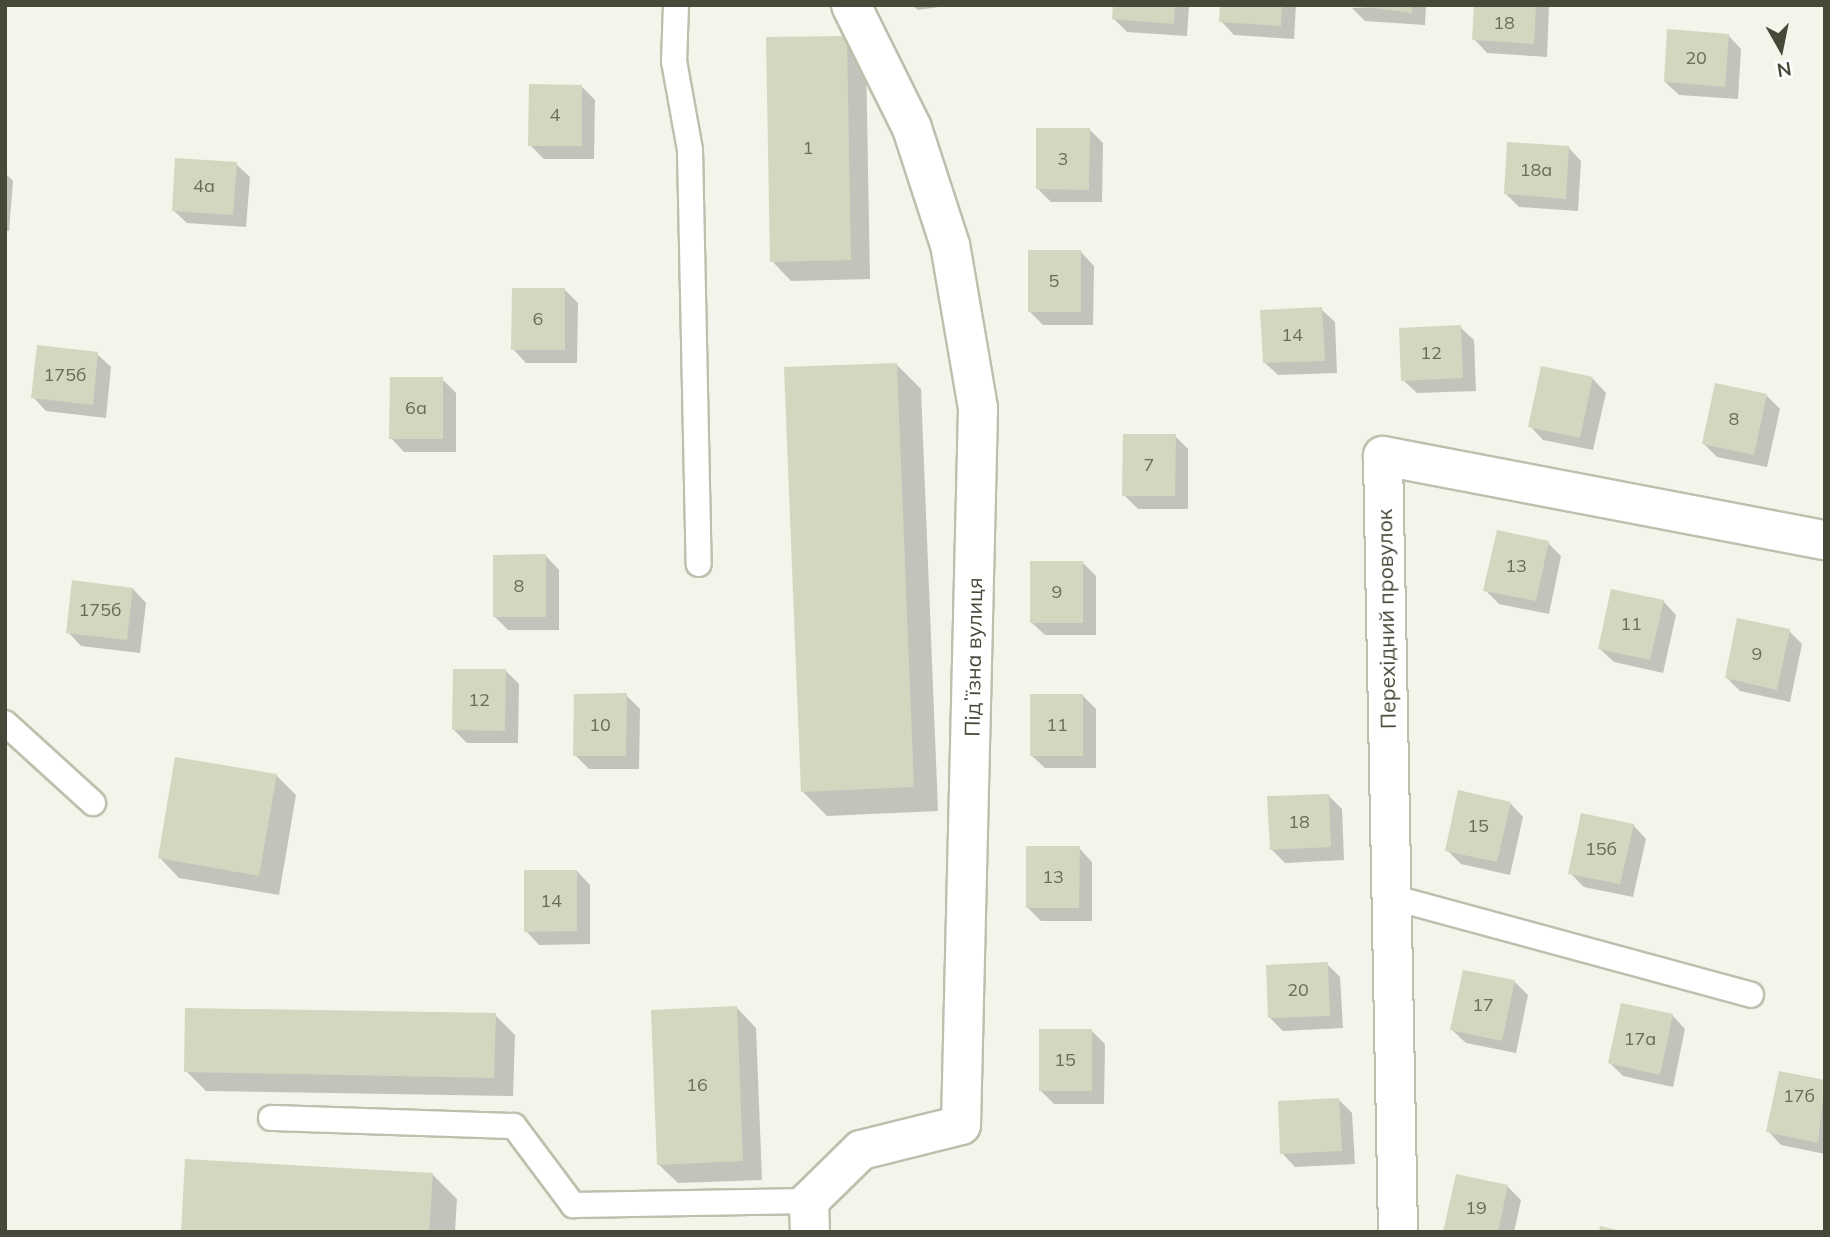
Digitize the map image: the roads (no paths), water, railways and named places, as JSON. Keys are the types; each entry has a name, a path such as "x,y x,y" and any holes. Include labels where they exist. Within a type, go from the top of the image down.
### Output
{"street":[{"name":"Підʼїзна вулиця","path":"809,1217 861,1150 961,1125 978,408 946,232 912,128 851,5"},
{"name":"Перехідний провулок","path":"1398,1232 1383,456 1825,540"}],"lane":[{"path":"676,5 674,61 690,150 699,565"},
{"path":"5,723 93,803"},
{"path":"1391,897 1751,995"},
{"path":"271,1118 514,1126 573,1205 809,1217"}]}
